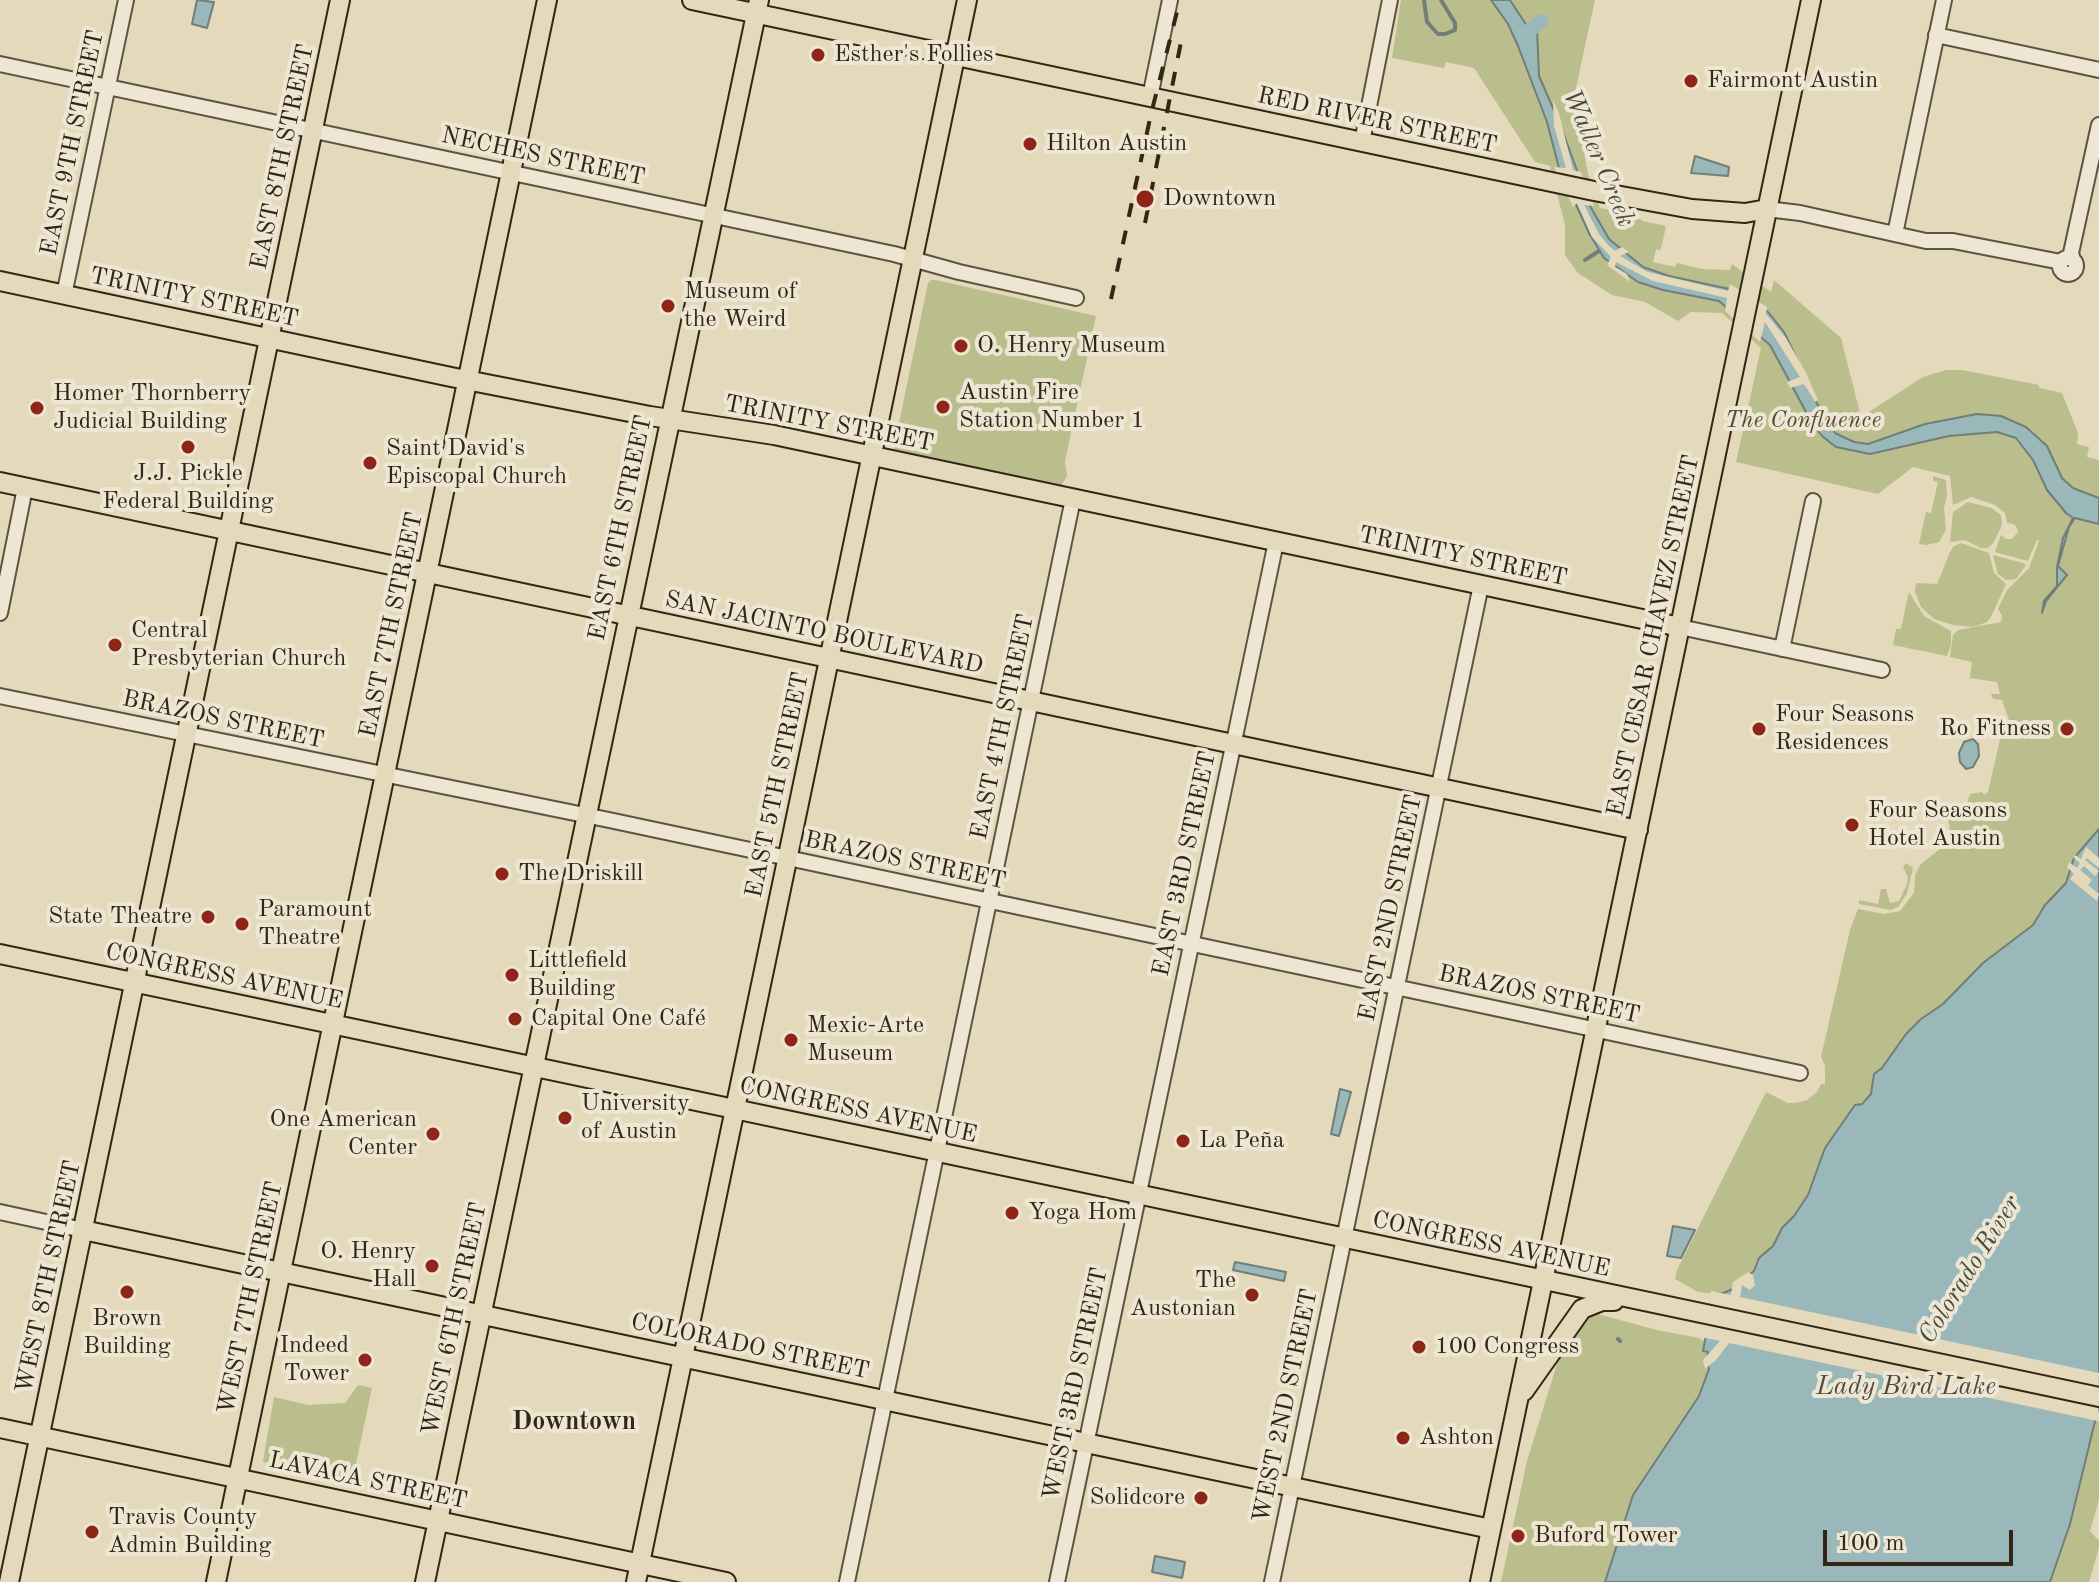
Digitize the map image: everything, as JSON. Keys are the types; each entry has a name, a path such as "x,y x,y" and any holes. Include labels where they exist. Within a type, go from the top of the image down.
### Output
{"main road":[{"name":"EAST 8TH STREET","path":"135,982 340,0"},
{"name":"EAST 7TH STREET","path":"333,1024 547,0"},
{"name":"RED RIVER STREET","path":"692,0 758,7 955,56 1594,191 1692,209 1745,213 1767,209"},
{"name":"EAST 5TH STREET","path":"638,1573 967,0"},
{"name":"EAST CESAR CHAVEZ STREET","path":"1480,1582 1811,0"},
{"name":"EAST 6TH STREET","path":"533,1067 758,7"},
{"name":"TRINITY STREET","path":"0,281 468,379 774,435 1680,627"},
{"name":"SAN JACINTO BOULEVARD","path":"0,482 1638,830"},
{"name":"CONGRESS AVENUE","path":"0,954 2099,1397"},
{"name":"WEST 8TH STREET","path":"9,1582 135,982"},
{"name":"WEST 7TH STREET","path":"216,1582 333,1024"},
{"name":"WEST 6TH STREET","path":"425,1582 533,1067"},
{"name":"COLORADO STREET","path":"83,1230 1491,1529"},
{"path":"1519,1398 1582,1309 1602,1301 1633,1299"},
{"name":"LAVACA STREET","path":"0,1428 438,1521 638,1573 726,1582"}],"street":[{"name":"EAST 9TH STREET","path":"64,295 126,0"},
{"path":"1150,97 1170,0"},
{"path":"1362,142 1390,0"},
{"path":"1895,234 1944,0"},
{"path":"1936,35 2099,70"},
{"name":"NECHES STREET","path":"0,64 712,215 1076,298"},
{"name":"RED RIVER STREET","path":"1767,209 1800,213 1926,241 1953,241 2064,260 2099,125"},
{"path":"0,613 25,488"},
{"name":"EAST 4TH STREET","path":"847,1582 1073,499"},
{"path":"1782,649 1813,501"},
{"name":"EAST 3RD STREET","path":"1138,1195 1276,542"},
{"name":"EAST 2ND STREET","path":"1344,1239 1481,585"},
{"name":"TRINITY STREET","path":"1680,627 1882,670"},
{"name":"BRAZOS STREET","path":"0,696 787,858 1800,1073"},
{"name":"WEST 3RD STREET","path":"1057,1582 1138,1195"},
{"name":"COLORADO STREET","path":"0,1212 83,1230"},
{"name":"WEST 2ND STREET","path":"1272,1582 1344,1239"}],"green space":[{"name":"The Confluence","path":"1401,0 1595,0 1574,97 1588,174 1600,208 1666,226 1662,245 1660,250 1656,249 1653,262 1675,267 1677,263 1702,269 1730,270 1732,264 1771,292 1774,280 1841,338 1861,417 1923,377 1946,370 1962,370 2039,385 2039,388 2062,393 2078,433 2077,444 2089,447 2087,457 2099,460 2099,829 2074,858 2066,883 2045,905 2033,925 1983,964 1943,1004 1921,1019 1874,1074 1871,1094 1849,1113 1825,1148 1808,1195 1733,1296 1698,1292 1675,1279 1677,1270 1766,1092 1788,1103 1795,1103 1807,1100 1821,1084 1825,1084 1825,1066 1821,1057 1850,930 1858,909 1884,914 1900,911 1914,893 1915,876 1920,865 1946,844 1950,830 1948,818 1965,811 1970,794 1982,792 1984,795 1988,792 2002,731 2008,732 2010,723 2002,700 1993,699 1991,694 2000,694 1997,682 1970,678 1972,662 1950,657 1953,635 1958,630 2001,622 1998,609 2007,590 2029,568 2039,541 2028,561 1995,552 2001,535 2012,539 2018,532 2017,528 2007,523 2005,513 1995,505 1971,497 1953,505 1950,476 1913,467 1878,494 1736,462 1761,348 1722,313 1691,312 1678,321 1645,302 1612,295 1578,273 1565,255 1565,225 1550,166 1535,162 1474,68 1446,62 1444,68 1392,58"},
{"path":"936,280 1096,316 1065,461 1067,476 1060,488 1050,489 1044,483 893,452 928,283"},
{"path":"1933,476 1946,480 1946,530 1939,542 1919,544 1926,512 1931,513 1938,482 1933,481"},
{"path":"1968,502 1991,508 2001,515 2002,525 1988,548 1965,540 1950,542 1953,512"},
{"path":"1961,543 1989,553 1994,573 2006,584 1991,617 1987,622 1973,627 1934,619 1921,607 1915,592 1916,583 1937,584 1950,552"},
{"path":"1993,555 2026,565 2016,579 2006,580 1998,574"},
{"path":"1909,592 1924,616 1951,631 1947,656 1893,645 1896,629 1901,629"},
{"path":"1906,863 1913,868 1907,893 1899,906 1891,910 1859,904 1859,900 1878,904 1881,889 1886,889 1890,903 1899,901 1907,884 1908,877 1903,867"},
{"path":"1594,1313 1699,1338 1707,1343 1709,1369 1699,1396 1673,1433 1627,1511 1605,1582 1501,1582 1527,1461 1561,1351 1581,1319"},
{"path":"358,1385 372,1388 352,1482 268,1465 263,1461 274,1397 308,1405 345,1403"},
{"path":"2093,1420 2099,1421 2099,1500 2090,1531 2099,1541 2099,1548 2089,1582 2048,1582"}],"water":[{"path":"197,0 214,2 207,28 192,24"},
{"path":"1491,0 1510,0 1527,26 1533,24 1537,28 1539,76 1590,206 1609,239 1643,267 1734,290 1768,312 1784,332 1807,387 1835,433 1854,442 1868,444 1925,424 1977,414 2001,416 2026,427 2047,446 2062,478 2073,488 2099,498 2099,524 2075,518 2069,527 2058,566 2067,575 2046,601 2042,613 2044,601 2057,586 2057,567 2063,538 2073,518 2047,490 2033,460 2016,438 1997,432 1949,436 1870,454 1836,447 1812,423 1770,345 1719,301 1638,282 1604,258 1559,168 1547,122 1518,46 1508,24"},
{"path":"1695,156 1729,167 1728,176 1691,173"},
{"path":"1973,739 1978,744 1979,756 1973,767 1966,769 1960,762 1959,753 1964,742"},
{"name":"Lady Bird Lake","path":"2099,829 2099,1405 2070,1524 2050,1582 1605,1582 1633,1495 1699,1396 1709,1369 1708,1352 1703,1351 1714,1293 1721,1294 1733,1289 1754,1271 1759,1258 1773,1246 1782,1228 1808,1195 1825,1148 1855,1105 1862,1104 1871,1094 1874,1074 1882,1068 1906,1034 1943,1004 1983,963 2033,925 2045,905 2066,883 2074,858"},
{"path":"1340,1089 1351,1092 1339,1136 1331,1134"},
{"path":"1673,1226 1695,1230 1681,1258 1667,1256"},
{"path":"1235,1262 1286,1272 1284,1281 1233,1270"},
{"path":"1155,1556 1185,1562 1182,1578 1152,1572"}],"pier":[{"path":"1553,100 1573,170 1581,172 1594,206 1584,205 1609,246 1615,251 1622,247 1629,252 1620,256 1648,272 1728,291 1730,284 1767,307 1766,314 1786,338 1818,400 1815,402 1804,384 1790,388 1787,382 1800,377 1765,322 1760,342 1725,311 1727,298 1653,281 1616,262 1615,267 1627,274 1630,282 1607,265 1611,257 1592,237 1577,203 1573,207 1554,167 1566,168 1554,126"},
{"path":"2086,847 2099,858 2099,868 2087,858 2085,860 2099,871 2095,876 2084,866 2080,870 2092,880 2088,885 2099,894 2097,901 2070,879 2074,874 2067,867 2069,862 2077,868 2080,863 2073,857 2075,855 2081,859"},
{"path":"1748,1272 1753,1275 1755,1285 1750,1290 1742,1285 1740,1297 2099,1373 2098,1421 1729,1343 1705,1369 1703,1360 1720,1341 1701,1337 1711,1291 1731,1295 1733,1282"}],"waterway":[{"path":"1424,0 1427,22 1438,34 1445,34 1455,30 1455,23 1441,0"},
{"path":"1523,36 1541,21"},
{"path":"1585,260 1599,251"}],"railway":[{"path":"1111,299 1151,114 1180,0"},
{"path":"1145,223 1181,42"}],"place":[{"name":"Esther's Follies","path":"818,55"},
{"name":"Fairmont Austin","path":"1691,81"},
{"name":"Hilton Austin","path":"1030,144"},
{"name":"Downtown","path":"1145,199"},
{"name":"Museum of the Weird","path":"668,306"},
{"name":"O. Henry Museum","path":"961,346"},
{"name":"Austin Fire Station Number 1","path":"943,407"},
{"name":"Homer Thornberry Judicial Building","path":"37,408"},
{"name":"J.J. Pickle Federal Building","path":"188,447"},
{"name":"Saint David's Episcopal Church","path":"370,463"},
{"name":"Central Presbyterian Church","path":"115,645"},
{"name":"Four Seasons Residences","path":"1759,729"},
{"name":"Ro Fitness","path":"2067,729"},
{"name":"Four Seasons Hotel Austin","path":"1852,825"},
{"name":"The Driskill","path":"502,874"},
{"name":"State Theatre","path":"208,917"},
{"name":"Paramount Theatre","path":"242,924"},
{"name":"Littlefield Building","path":"512,975"},
{"name":"Capital One Café","path":"515,1019"},
{"name":"Mexic-Arte Museum","path":"791,1040"},
{"name":"University of Austin","path":"565,1118"},
{"name":"One American Center","path":"433,1134"},
{"name":"La Peña","path":"1183,1141"},
{"name":"Yoga Hom","path":"1012,1213"},
{"name":"O. Henry Hall","path":"432,1266"},
{"name":"Brown Building","path":"127,1292"},
{"name":"The Austonian","path":"1252,1295"},
{"name":"100 Congress","path":"1419,1347"},
{"name":"Indeed Tower","path":"365,1360"},
{"name":"Ashton","path":"1403,1438"},
{"name":"Solidcore","path":"1201,1498"},
{"name":"Travis County Admin Building","path":"92,1532"},
{"name":"Buford Tower","path":"1518,1536"}],"district":[{"name":"Downtown","path":"574,1422"}],"water label":[{"name":"Waller Creek","path":"1598,158"},
{"name":"Colorado River","path":"1970,1270"}]}
